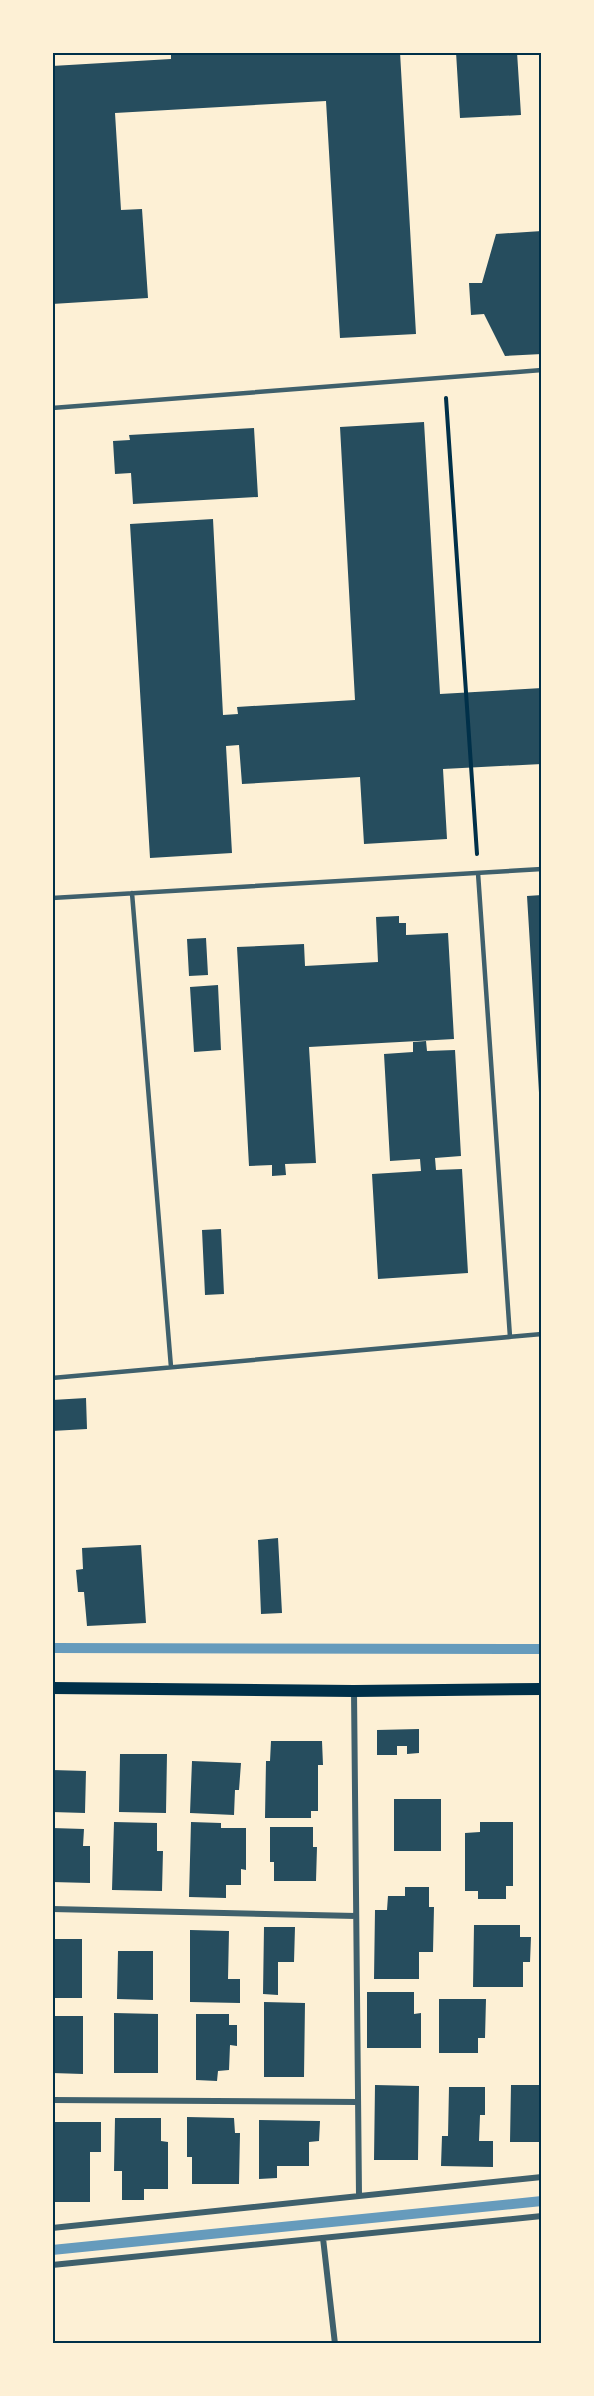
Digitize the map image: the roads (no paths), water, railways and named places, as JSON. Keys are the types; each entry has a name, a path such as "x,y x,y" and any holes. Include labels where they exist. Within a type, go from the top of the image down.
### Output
{"main road":[{"path":"52,1688 354,1691 542,1689"}],"street":[{"path":"354,1691 359,2195"},
{"path":"52,1909 356,1916"},
{"path":"52,2100 358,2102"},
{"path":"52,2228 542,2177"},
{"path":"52,2265 542,2216"},
{"path":"323,2238 335,2343"}],"lane":[{"path":"52,408 542,370"},
{"path":"52,898 542,869"},
{"path":"478,873 510,1337"},
{"path":"132,893 171,1367"},
{"path":"52,1378 542,1334"}],"waterway":[{"path":"52,1648 542,1649"},
{"path":"52,2250 542,2201"}]}
